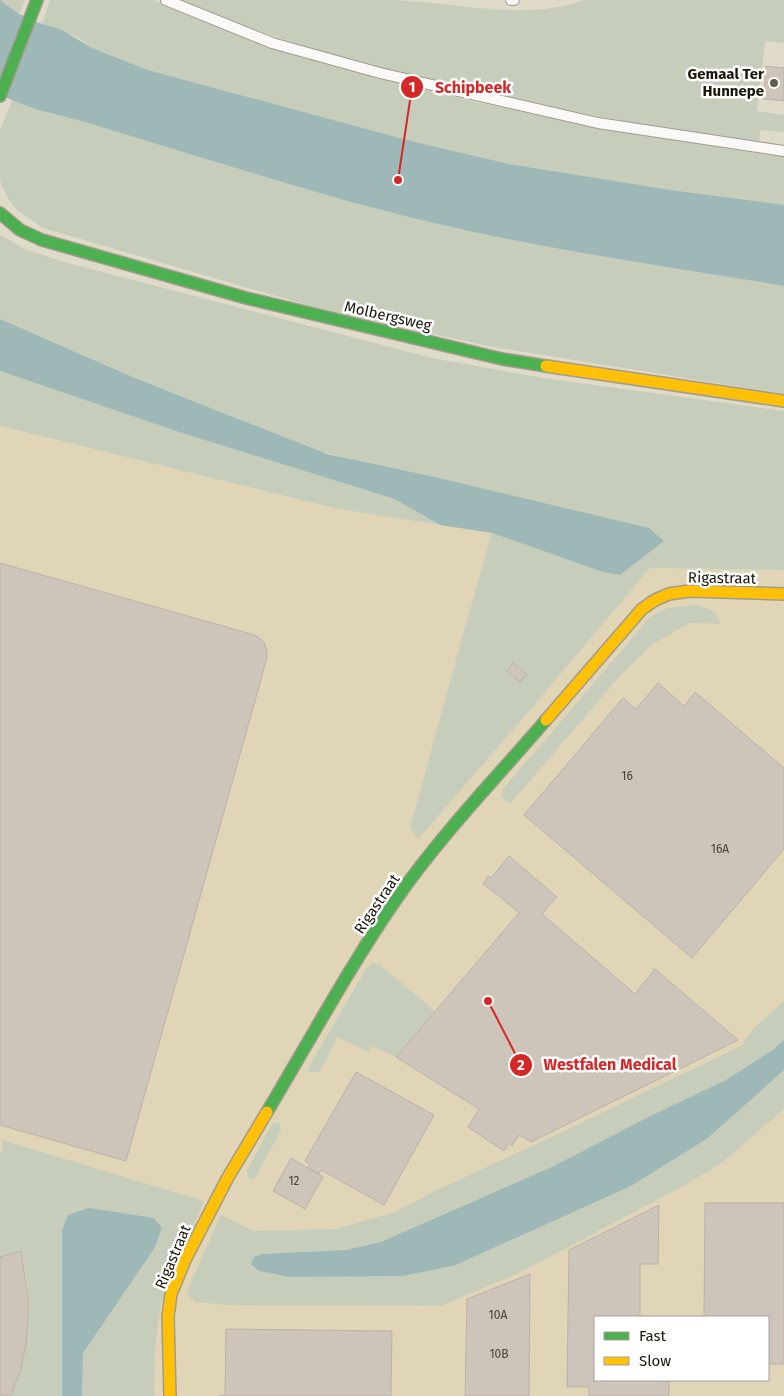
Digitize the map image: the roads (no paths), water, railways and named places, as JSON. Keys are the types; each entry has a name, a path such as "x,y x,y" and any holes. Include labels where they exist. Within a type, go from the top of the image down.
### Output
{"street":[{"path":"0,96 37,0"},
{"name":"Molbergsweg","path":"0,212 20,230 42,240 274,304 502,359 784,401"},
{"name":"Rigastraat","path":"170,1396 168,1316 171,1294 185,1260 227,1179 381,921 416,873 642,609 655,600 669,594 689,591 784,594"}],"lane":[{"path":"166,0 272,43 380,73 598,122 784,151"}],"water":[{"path":"0,0 19,14 60,29 92,48 148,70 411,141 509,164 671,190 784,205 784,286 534,244 416,219 310,190 21,104 0,94"},
{"path":"0,319 135,378 327,454 439,478 649,528 664,541 620,575 603,572 492,533 440,525 395,499 179,432 0,371"},
{"path":"784,1040 784,1070 708,1138 631,1186 456,1265 403,1276 290,1277 259,1271 251,1264 254,1257 262,1254 346,1250 381,1242 554,1166 650,1116 726,1080 774,1049"},
{"path":"89,1208 154,1218 162,1228 154,1249 83,1353 82,1396 62,1396 62,1231 68,1215"}],"place":[{"name":"Gemaal Ter Hunnepe","path":"774,83"},
{"name":"Schipbeek","path":"398,180"},
{"name":"Westfalen Medical","path":"488,1001"}]}
